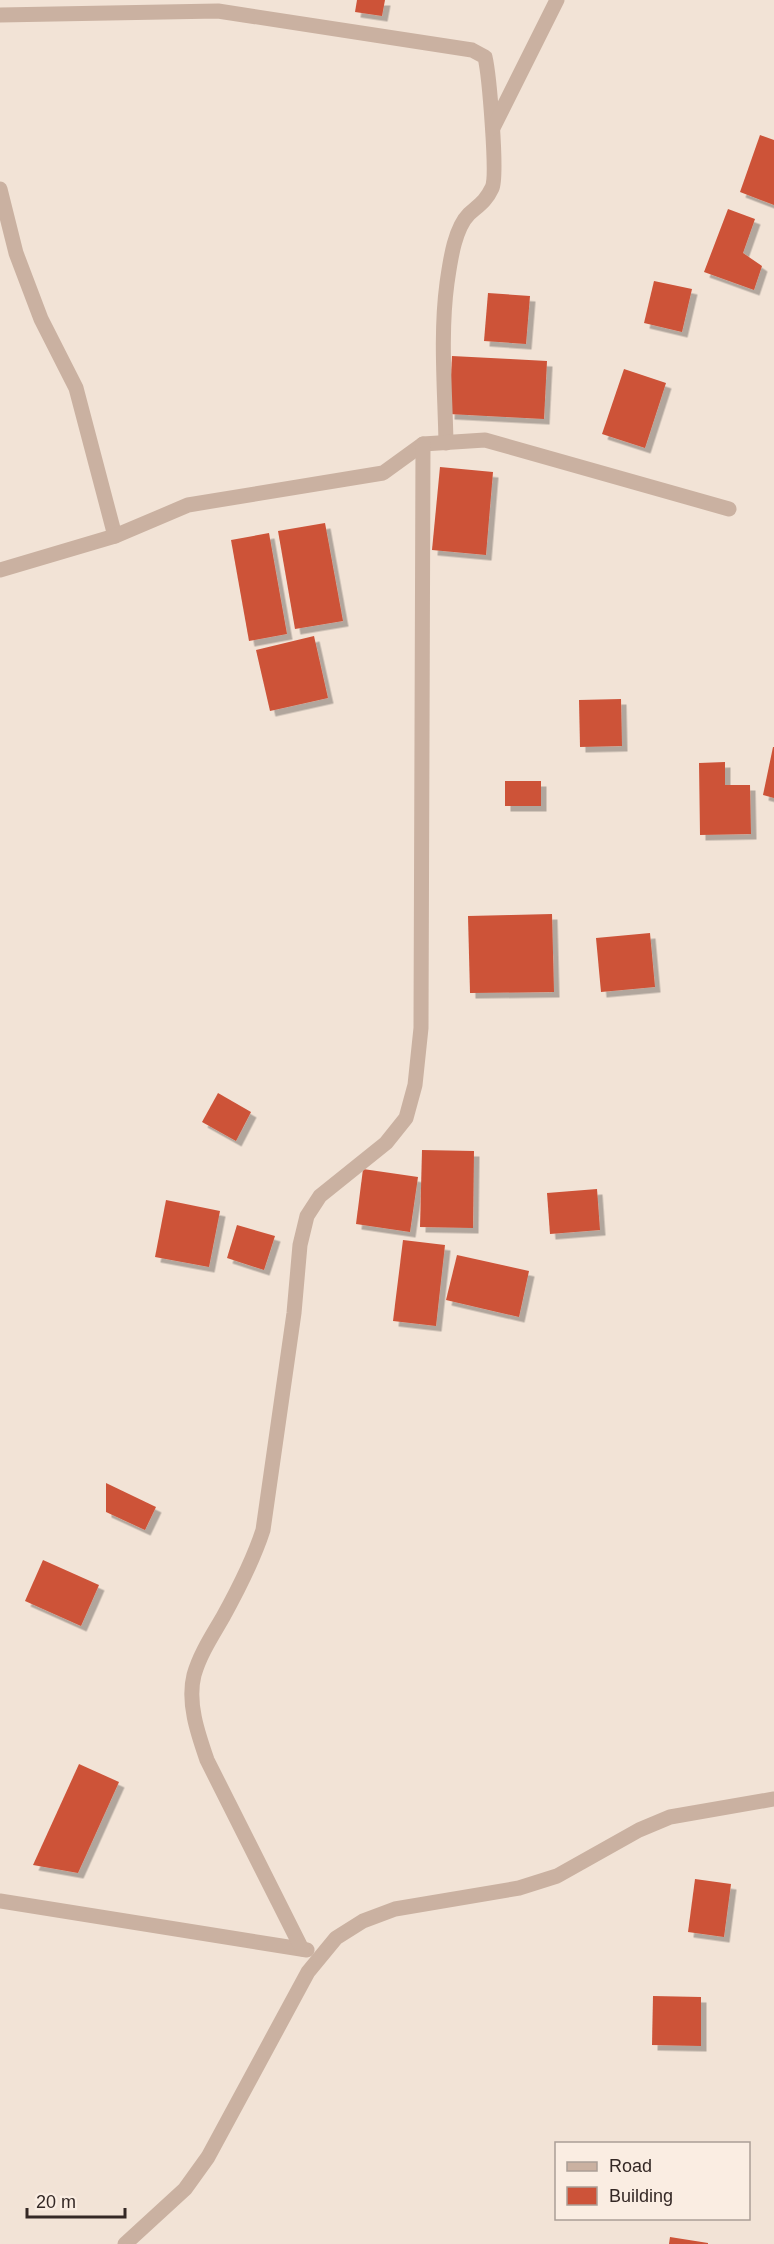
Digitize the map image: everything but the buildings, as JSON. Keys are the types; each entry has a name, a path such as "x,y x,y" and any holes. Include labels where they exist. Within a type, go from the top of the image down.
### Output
{"street":[{"path":"491,131 557,0"},
{"path":"0,15 218,11 472,50 485,57 489,73 491,131 495,158 494,185 483,204 469,215 459,229 447,283 444,335 446,443"},
{"path":"0,189 16,253 41,319 76,388 114,536"},
{"path":"0,570 114,536 188,505 383,473 423,444 485,440 729,510"},
{"path":"302,1949 207,1760 195,1722 192,1702 194,1676 202,1654 254,1559 263,1530 293,1324 300,1245 307,1216 320,1196 386,1143 406,1118 415,1086 421,1028 423,444"},
{"path":"124,2244 185,2189 208,2157 308,1972 321,1953 336,1938 363,1921 395,1910 519,1888 557,1876 639,1830 669,1817 774,1799"},
{"path":"0,1901 321,1953"}]}
